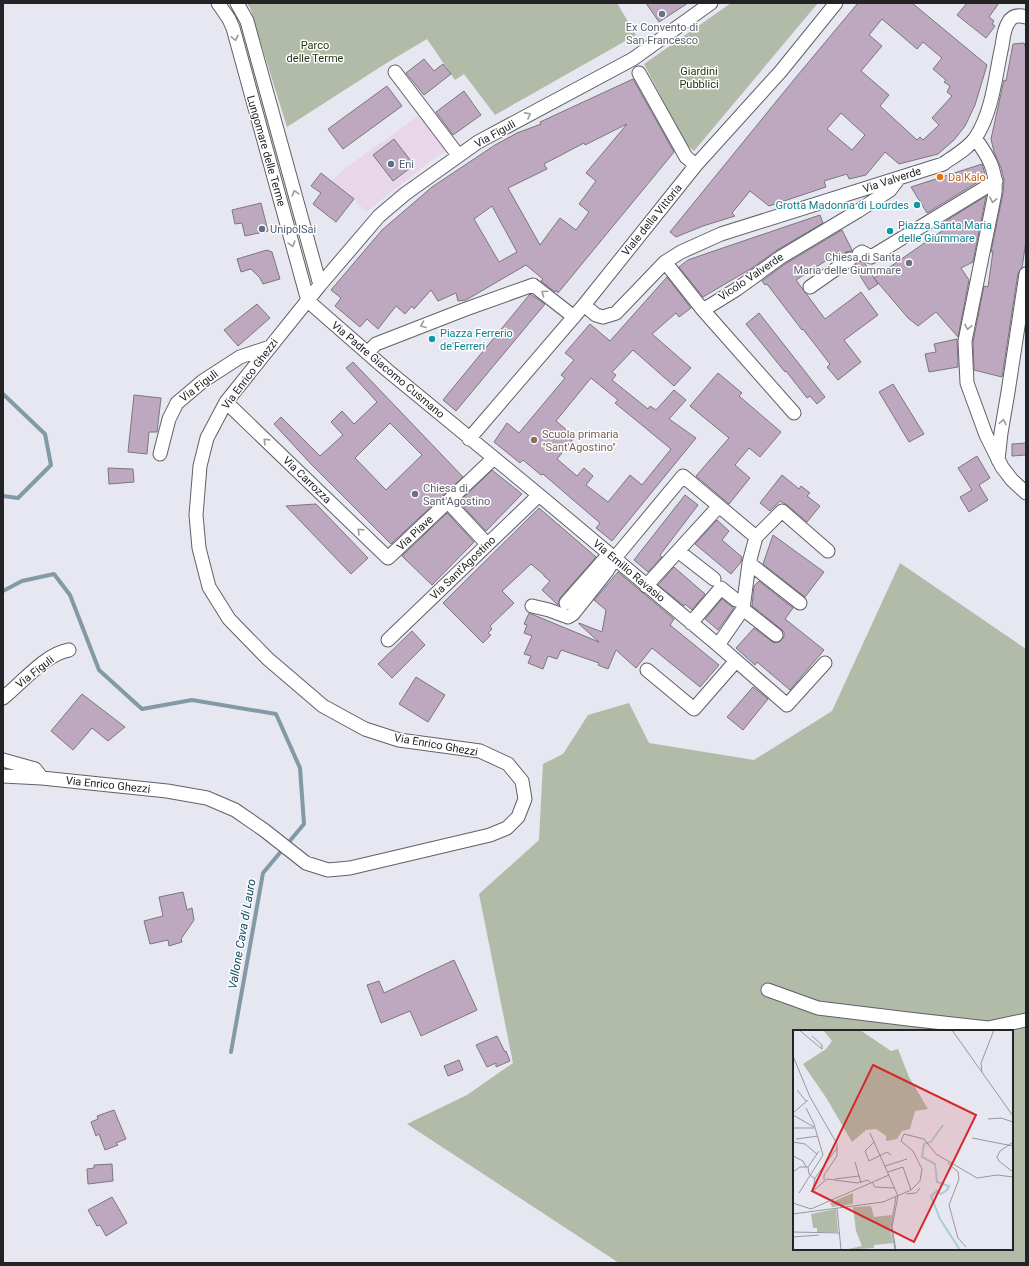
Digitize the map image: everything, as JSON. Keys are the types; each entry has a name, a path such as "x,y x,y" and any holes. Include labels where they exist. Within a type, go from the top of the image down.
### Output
{"street":[{"name":"Lungomare delle Terme","path":"218,3 233,28 235,40 308,301"},
{"name":"Lungomare delle Terme","path":"237,3 247,21 320,285"},
{"name":"Via Figuli","path":"308,301 379,216 405,194 478,142 633,59 711,3"},
{"name":"Viale della Vittoria","path":"469,438 584,305 696,165 781,71 836,3"},
{"name":"Via Valverde","path":"584,305 596,315 603,316 616,313 665,262 680,252 721,234 943,164 964,149 975,138 987,116 992,99 1006,26 1010,19 1022,16"},
{"path":"395,72 458,155"},
{"path":"639,73 686,157 696,165"},
{"path":"975,138 990,159 996,181 965,341 967,383 986,435 998,460 1012,480 1026,493"},
{"name":"Vicolo Valverde","path":"702,310 737,288 780,257 890,190 899,178"},
{"path":"810,287 860,257 936,218 996,181"},
{"path":"665,262 702,310 794,413"},
{"path":"998,460 1025,281"},
{"path":"367,353 376,344 533,285 574,317"},
{"name":"Via Enrico Ghezzi","path":"3,776 42,778 167,791 207,798 235,810 264,830 306,863 328,870 350,868 490,835 507,828 518,816 525,799 522,780 508,764 480,752 398,740 365,729 323,706 268,659 230,619 209,587 199,548 196,515 200,466 207,438 226,402 308,301"},
{"name":"Via Padre Giacomo Cusmano","path":"308,301 367,353 469,438"},
{"name":"Via Figuli","path":"160,454 169,419 177,403 203,381 240,357 270,348"},
{"name":"Via Carrozza","path":"226,402 388,558"},
{"name":"Via Emilio Ravasio","path":"469,438 718,645 735,662 787,706 825,664"},
{"name":"Via Piave","path":"388,558 494,458"},
{"path":"566,603 611,556 683,476 756,537"},
{"name":"Via Sant'Agostino","path":"388,640 538,495"},
{"path":"448,502 487,544"},
{"path":"646,586 719,506"},
{"path":"718,645 740,605 756,537 782,511 828,551"},
{"path":"678,551 714,579"},
{"path":"532,606 568,617 574,614 607,572 611,556"},
{"path":"750,563 800,603"},
{"path":"691,623 721,588 776,635"},
{"name":"Via Figuli","path":"3,698 36,669 61,652 69,650"},
{"path":"647,670 694,709 735,662"},
{"path":"3,760 35,769 42,778"},
{"path":"768,990 818,1008 908,1019 988,1028 1026,1020"}],"shaded area":[{"path":"421,114 448,151 436,157 366,212 354,199 332,181 343,170"}],"green space":[{"name":"Parco delle Terme","path":"247,3 617,3 636,35 495,115 464,74 455,80 427,39 287,127 250,8"},
{"name":"Giardini Pubblici","path":"731,3 818,3 694,151 685,143 644,64"},
{"path":"900,563 1026,649 1026,1263 619,1263 407,1124 467,1095 513,1063 479,894 539,840 543,764 563,754 588,715 629,703 649,743 754,760 832,711"}],"building":[{"name":"Ex Convento di San Francesco","path":"646,3 688,3 659,22"},
{"path":"858,3 912,3 987,65 975,105 965,126 954,140 938,154 899,164 885,152 866,175 849,179 847,174 824,181 826,187 769,206 750,191 732,213 735,216 703,226 676,237 670,232","holes":["882,19 917,49 923,42 942,58 933,69 946,80 944,82 950,86 947,92 952,96 932,118 939,125 923,140 920,137 917,140 880,106 889,95 861,71 882,46 869,35","841,113 865,135 852,150 827,129"]},
{"path":"967,3 999,3 989,17 994,21 992,24 995,26 986,38 957,15"},
{"path":"1024,43 1026,49 1026,241 1022,268 1018,273 1002,377 974,370 973,342 984,286 988,287 993,251 991,252 1003,193 1004,180 991,139 1004,80 1006,81 1013,44"},
{"path":"424,59 434,71 443,64 451,74 424,95 406,73"},
{"path":"633,79 674,152 558,293 556,290 555,292 541,281 543,279 526,265 466,300 458,301 456,293 438,301 431,290 414,309 412,306 405,314 396,306 378,329 367,319 360,327 335,306 341,298 331,290 382,230 432,187 495,145 517,133 541,124 540,122","holes":["627,124 586,173 596,181 579,204 589,212 576,230 560,218 540,245 508,188 547,169 544,164 584,143 585,145","492,206 517,252 499,262 474,219"]},
{"path":"387,86 402,106 343,149 328,129"},
{"path":"464,91 481,115 453,135 436,112"},
{"path":"394,139 414,165 393,181 373,155"},
{"path":"982,164 986,177 927,213 911,187"},
{"path":"321,173 354,199 336,222 313,204 321,193 311,186"},
{"path":"986,196 973,262 961,268 969,280 958,337 936,312 918,326 908,318 874,278 949,226 946,221"},
{"path":"261,203 268,231 245,236 242,223 235,224 232,210"},
{"path":"820,215 823,223 703,297 679,267 688,260"},
{"path":"842,230 852,251 846,252 840,256 838,253 796,280 825,319 861,292 878,315 844,340 861,362 838,380 827,367 830,364 767,284 765,285 762,281 785,264"},
{"path":"267,250 272,252 280,279 263,284 260,278 251,269 241,272 237,259"},
{"path":"862,261 878,284 869,290 854,266 857,262"},
{"name":"Scuola primaria \"Sant'Agostino\"","path":"667,277 691,308 679,317 676,313 652,334 691,368 674,386 633,350 612,372 616,375 612,380 648,409 650,406 656,410 674,390 686,400 669,419 696,438 612,541 596,528 600,523 543,474 541,475 523,460 520,463 494,442 507,423 519,433 565,378 561,375 574,360 565,353 590,324 610,341","holes":["591,378 618,400 615,403 671,449 642,485 630,475 608,502 586,485 593,476 584,468 577,476 557,459 575,437 556,421"]},
{"path":"530,294 545,304 456,411 443,400"},
{"path":"257,304 270,318 238,346 224,330"},
{"path":"759,313 825,397 817,404 810,396 807,398 746,324"},
{"path":"957,339 958,367 929,372 925,354 936,352 934,344"},
{"path":"353,362 463,477 391,544 311,464 274,424 281,417 320,456 343,435 331,422 342,411 354,424 377,402 346,368","holes":["390,423 422,455 386,490 355,458"]},
{"path":"718,373 742,393 739,396 781,432 760,457 749,448 735,465 750,478 729,504 696,476 729,438 690,406"},
{"path":"893,384 924,434 909,442 879,392"},
{"path":"134,395 161,398 157,432 149,432 147,454 128,452"},
{"path":"1026,443 1026,455 1012,456 1012,444"},
{"path":"977,456 990,478 979,485 988,500 969,512 960,497 972,490 958,468"},
{"path":"108,468 133,469 134,482 109,484"},
{"path":"492,470 522,494 486,531 459,502"},
{"path":"782,475 799,489 801,486 810,493 807,496 820,506 807,522 780,501 770,511 760,503"},
{"path":"685,495 698,505 660,555 662,557 648,572 634,560"},
{"path":"316,504 368,558 351,574 286,506"},
{"path":"539,508 596,557 560,598 558,605 542,590 550,581 531,564 502,591 514,603 490,626 492,629 488,633 491,635 483,643 443,603"},
{"path":"447,513 474,542 432,585 402,556"},
{"path":"717,520 729,531 722,540 742,557 741,562 731,574 695,544"},
{"path":"773,535 824,572 805,597 763,564"},
{"path":"674,567 705,594 692,610 685,604 684,606 658,585"},
{"path":"618,572 674,619 670,625 719,665 700,687 652,648 636,668 616,650 608,669 598,665 599,663 561,650 557,659 548,656 543,669 528,663 531,656 524,654 532,636 524,633 527,625 524,624 529,613 599,642 579,623 602,632 606,610 594,600"},
{"path":"759,581 793,608 785,619 824,650 790,690 757,662 755,665 736,648 754,628 774,643 779,642 784,637 784,632 781,629 752,606 754,586"},
{"path":"722,599 734,608 718,630 705,619"},
{"path":"412,631 425,645 392,678 378,664"},
{"path":"416,677 445,695 428,722 399,704"},
{"path":"753,687 768,699 743,730 727,717"},
{"path":"82,694 125,727 108,741 92,728 73,750 51,731"},
{"path":"183,892 187,910 192,908 194,920 181,939 182,942 169,946 168,940 150,944 144,921 163,916 159,897"},
{"path":"454,960 477,1010 421,1036 410,1011 381,1023 367,985 379,981 384,993"},
{"path":"497,1036 510,1061 496,1067 496,1063 487,1067 476,1045"},
{"path":"459,1060 463,1070 448,1076 444,1066"},
{"path":"114,1110 126,1139 116,1143 118,1145 105,1150 99,1134 96,1136 91,1122 98,1119 97,1116"},
{"path":"112,1164 113,1181 88,1184 87,1169 94,1168 94,1165"},
{"path":"112,1197 127,1223 106,1236 100,1225 97,1226 88,1210"}],"waterway":[{"name":"Vallone Cava di Lauro","path":"3,394 45,434 51,465 18,498 3,496"},
{"name":"Vallone Cava di Lauro","path":"3,591 22,581 54,574 70,595 99,670 142,709 192,700 276,714 300,768 304,824 263,873 231,1052"}],"place":[{"name":"Ex Convento di San Francesco","path":"662,14"},
{"name":"Eni","path":"391,164"},
{"name":"Da Kalo","path":"940,177"},
{"name":"Grotta Madonna di Lourdes","path":"917,205"},
{"name":"UnipolSai","path":"262,229"},
{"name":"Piazza Santa Maria delle Giummare","path":"890,231"},
{"name":"Chiesa di Santa Maria delle Giummare","path":"909,263"},
{"name":"Piazza Ferrerio de'Ferreri","path":"432,339"},
{"name":"Scuola primaria \"Sant'Agostino\"","path":"534,440"},
{"name":"Chiesa di Sant'Agostino","path":"415,494"}]}
